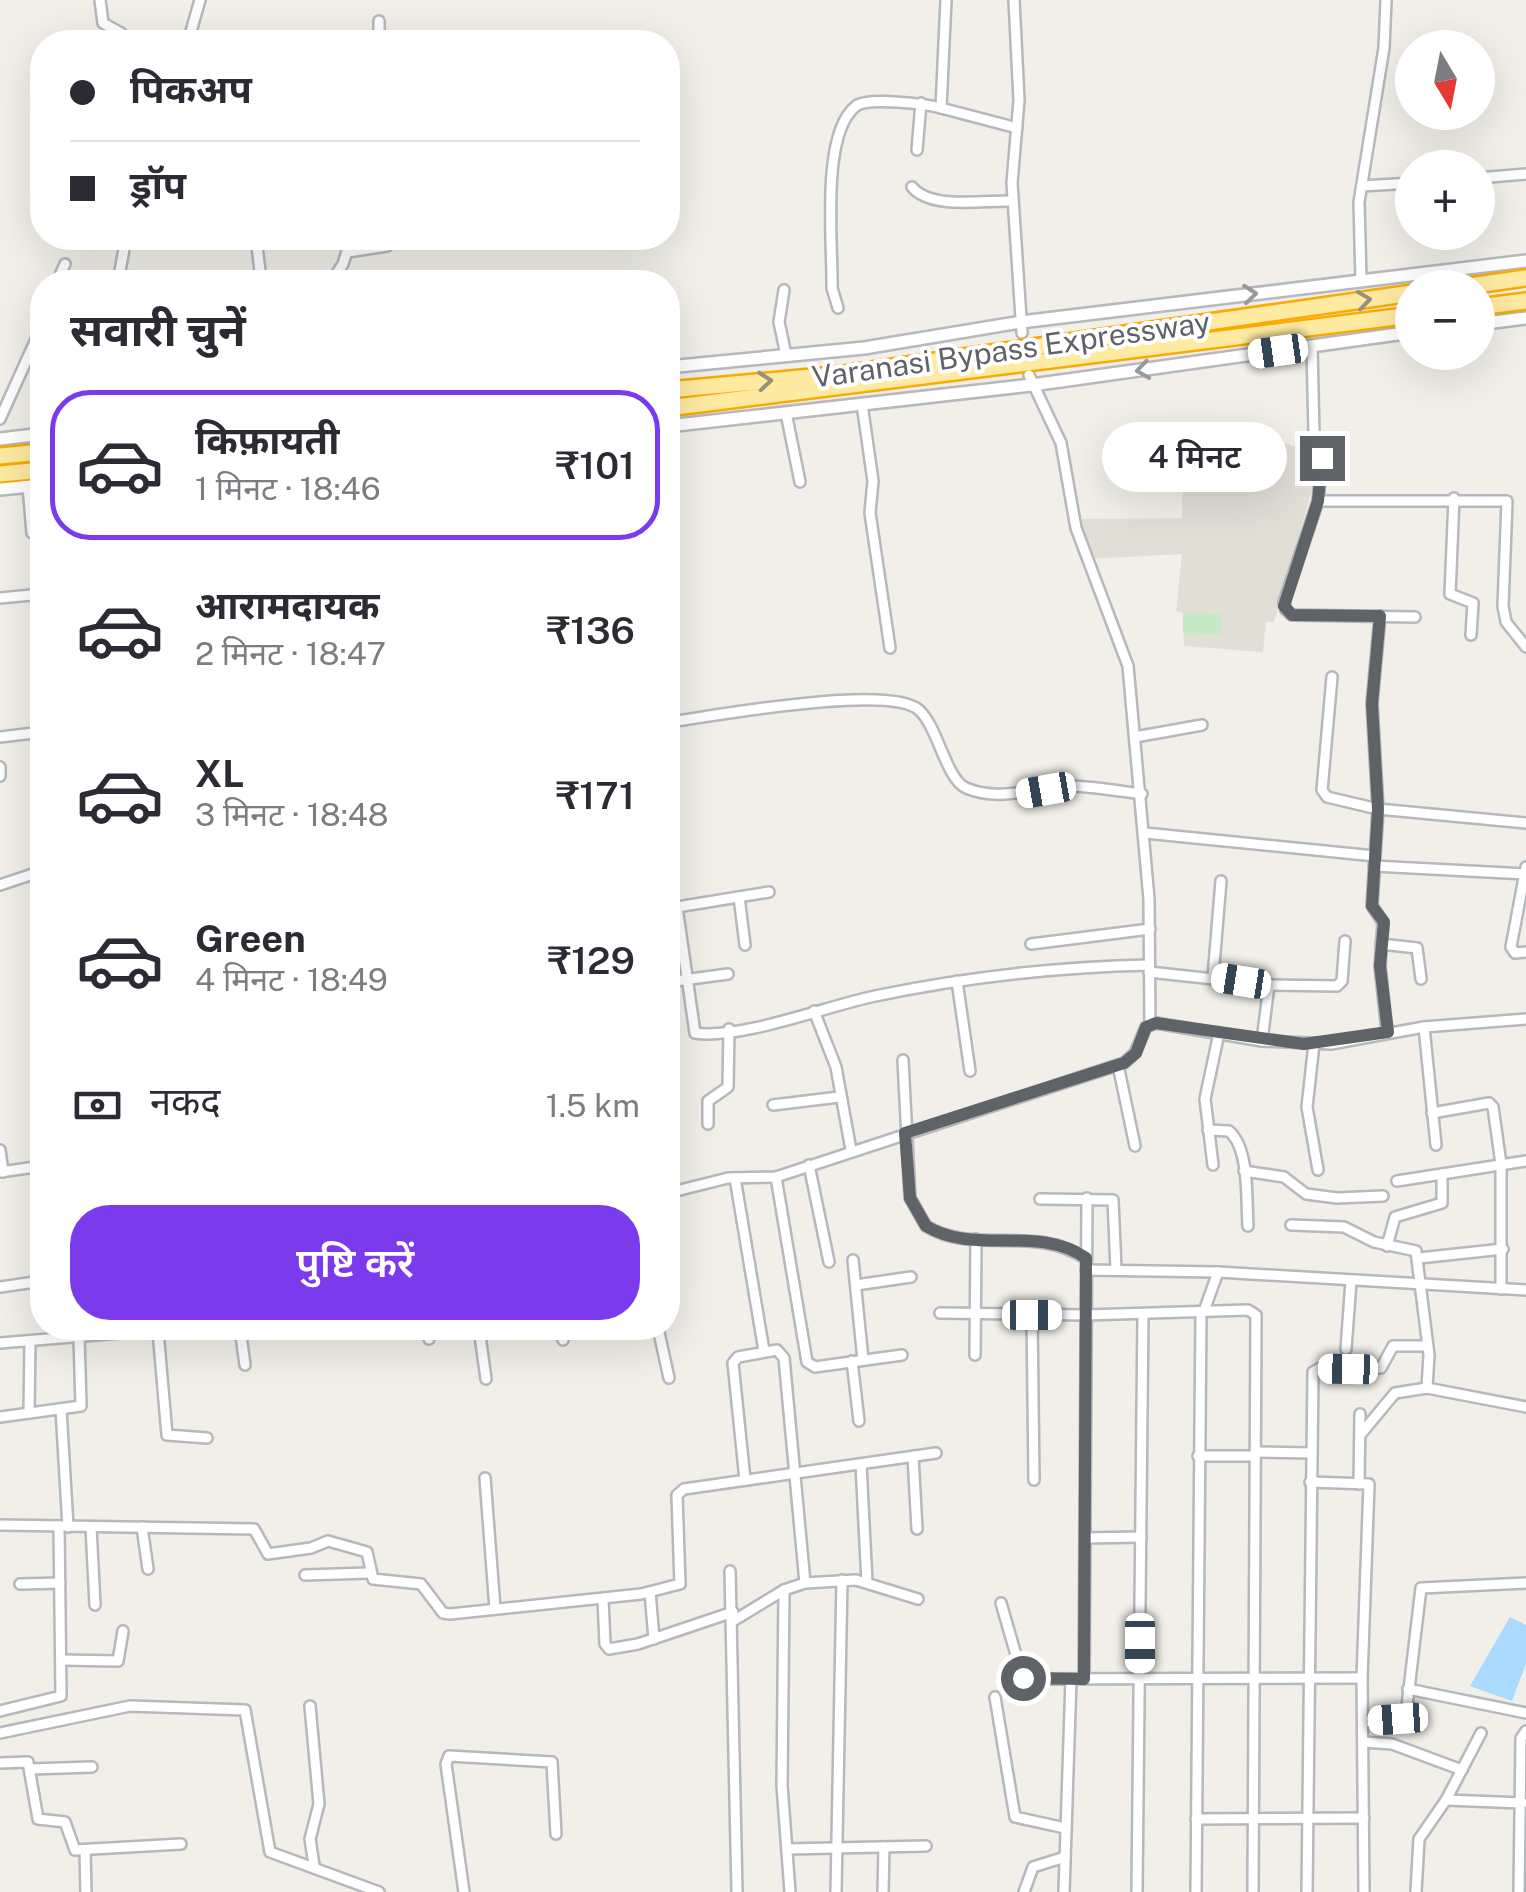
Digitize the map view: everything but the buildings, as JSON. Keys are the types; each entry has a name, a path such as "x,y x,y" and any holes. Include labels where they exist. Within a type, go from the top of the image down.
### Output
{"highway":[{"path":"1495,282 1526,278"},
{"name":"Varanasi Bypass Expressway","path":"680,389 844,374 1395,295"},
{"path":"1495,305 1526,301"},
{"name":"Varanasi Bypass Expressway","path":"680,407 1395,318"},
{"path":"0,456 30,453"},
{"path":"0,474 30,471"}],"street":[{"path":"100,0 104,23 115,30"},
{"path":"191,30 200,0"},
{"path":"941,108 946,0"},
{"path":"1014,0 1017,128 1012,201 1022,328"},
{"path":"1361,282 1362,186 1386,0"},
{"path":"378,21 378,30"},
{"path":"917,150 921,103"},
{"path":"838,308 832,288 835,144 856,106 921,103 1017,128"},
{"path":"1495,177 1526,174"},
{"path":"1362,186 1395,184"},
{"path":"912,187 928,199 1012,201"},
{"path":"338,270 348,252 361,250"},
{"path":"680,366 1022,328 1526,261"},
{"path":"62,270 65,264"},
{"path":"784,290 779,322 786,355"},
{"path":"1495,322 1526,318"},
{"path":"680,425 1395,334"},
{"path":"1312,346 1314,435 1322,458 1318,501 1284,602 1286,610 1292,615 1416,617"},
{"path":"0,420 30,353"},
{"path":"680,1190 735,1178 776,1177 1118,1065 1136,1053 1142,1032 1150,1024 1145,833 1126,656 1076,528 1061,443 1030,380"},
{"path":"862,404 874,480 870,514 890,648"},
{"path":"786,413 800,482"},
{"path":"0,439 30,435"},
{"path":"0,489 28,486 30,510"},
{"path":"1454,498 1450,594 1473,603 1471,635"},
{"path":"1318,501 1507,500 1503,606 1506,622 1526,647"},
{"path":"0,598 30,595"},
{"path":"1380,616 1372,704 1378,809 1372,906 1384,922 1381,944 1388,1032"},
{"path":"1332,677 1324,794 1378,809 1526,823"},
{"path":"680,720 784,706 893,700 922,713 957,781 970,790 1025,794 1075,786 1142,794"},
{"path":"1135,737 1202,725"},
{"path":"0,737 30,733"},
{"path":"0,768 0,776"},
{"path":"1145,833 1375,861 1526,872 1511,947 1515,952 1526,952"},
{"path":"0,885 30,876"},
{"path":"1213,977 1221,881"},
{"path":"680,906 769,892"},
{"path":"739,896 745,945"},
{"path":"680,929 695,1032 729,1029 1028,970 1149,968 1269,985 1340,984 1346,941"},
{"path":"1031,944 1150,929"},
{"path":"1381,944 1416,948 1420,979"},
{"path":"680,980 728,974"},
{"path":"957,981 970,1070"},
{"path":"1262,1041 1269,985"},
{"path":"814,1011 836,1067 851,1150"},
{"path":"1150,1024 1262,1041 1314,1044 1424,1027 1526,1019"},
{"path":"1424,1027 1436,1145"},
{"path":"708,1124 708,1102 728,1087 729,1029"},
{"path":"1213,1165 1206,1092 1218,1033"},
{"path":"1314,1044 1307,1107 1318,1170"},
{"path":"903,1060 910,1198 918,1217 935,1232 976,1239 1049,1241 1086,1258"},
{"path":"1118,1065 1135,1146"},
{"path":"773,1105 839,1097"},
{"path":"1432,1114 1492,1104 1501,1164 1501,1289"},
{"path":"1208,1130 1233,1132 1244,1172 1248,1226"},
{"path":"0,1150 2,1172 30,1168"},
{"path":"1398,1181 1526,1160"},
{"path":"809,1166 829,1262"},
{"path":"1244,1172 1284,1178 1306,1194 1337,1198 1382,1196"},
{"path":"1387,1246 1395,1217 1442,1204 1442,1174"},
{"path":"776,1177 807,1362 815,1366 902,1355"},
{"path":"735,1178 764,1351"},
{"path":"1084,1679 1087,1198"},
{"path":"1040,1199 1110,1198 1116,1204 1116,1270"},
{"path":"1291,1224 1344,1227 1387,1246 1413,1250 1419,1258 1427,1388"},
{"path":"975,1354 976,1239"},
{"path":"1419,1258 1503,1249"},
{"path":"853,1260 859,1421"},
{"path":"1086,1270 1218,1272 1526,1290"},
{"path":"1196,1892 1202,1312 1218,1272"},
{"path":"856,1285 912,1277"},
{"path":"1346,1348 1351,1281"},
{"path":"0,1287 30,1283"},
{"path":"940,1313 1086,1315 1248,1310 1256,1315 1253,1892"},
{"path":"1137,1892 1143,1314"},
{"path":"1032,1315 1034,1480"},
{"path":"0,1344 40,1340"},
{"path":"0,1417 78,1407 84,1401 79,1340"},
{"path":"159,1340 168,1435 206,1438"},
{"path":"242,1340 245,1365"},
{"path":"481,1340 486,1379"},
{"path":"661,1340 669,1378"},
{"path":"28,1413 30,1341"},
{"path":"1307,1892 1310,1482 1315,1370 1381,1368 1394,1346 1427,1346"},
{"path":"745,1480 733,1364 738,1357 777,1350 784,1358 806,1583"},
{"path":"1360,1435 1395,1393 1427,1388 1526,1407"},
{"path":"0,1711 59,1698 64,1527 61,1409"},
{"path":"1359,1484 1360,1414"},
{"path":"0,1526 254,1529 268,1554 332,1541 367,1552 369,1573 379,1582 421,1584 446,1614 603,1599 650,1592 682,1582 678,1492 936,1453"},
{"path":"1198,1456 1311,1453"},
{"path":"912,1456 916,1529"},
{"path":"860,1464 867,1583"},
{"path":"485,1478 494,1609"},
{"path":"1310,1482 1369,1484 1362,1678 1364,1892"},
{"path":"90,1527 95,1605"},
{"path":"142,1527 148,1569"},
{"path":"1085,1538 1141,1537"},
{"path":"730,1572 737,1892"},
{"path":"305,1576 369,1573"},
{"path":"836,1892 842,1580"},
{"path":"20,1584 60,1583"},
{"path":"603,1599 607,1648 733,1617 806,1583 867,1583 918,1600"},
{"path":"1363,1722 1402,1717 1421,1588 1526,1583"},
{"path":"784,1590 782,1785 790,1892"},
{"path":"650,1592 654,1639"},
{"path":"1001,1603 1021,1677 1252,1681 1362,1678"},
{"path":"61,1660 118,1661 123,1631"},
{"path":"1064,1892 1071,1679"},
{"path":"1408,1689 1526,1713"},
{"path":"996,1698 1015,1816 1021,1822 1065,1828"},
{"path":"0,1733 130,1706 245,1710 265,1807 266,1846 284,1860 314,1865 379,1892"},
{"path":"310,1706 318,1804 310,1839 314,1865"},
{"path":"1519,1892 1524,1803 1521,1738 1526,1732"},
{"path":"1416,1892 1419,1839 1446,1800 1481,1733"},
{"path":"1363,1742 1392,1744 1462,1770"},
{"path":"464,1892 446,1764 449,1756 550,1761 555,1768 556,1834"},
{"path":"0,1763 25,1760 38,1819 65,1822 73,1848 182,1844"},
{"path":"30,1769 92,1767"},
{"path":"1446,1800 1524,1803"},
{"path":"1196,1818 1364,1818"},
{"path":"787,1849 926,1846"},
{"path":"883,1892 884,1847"},
{"path":"84,1850 86,1892"},
{"path":"1024,1892 1034,1867 1064,1856"}],"shaded area":[{"path":"1222,430 1258,435 1312,452 1317,472 1274,622 1266,622 1263,652 1184,646 1183,613 1176,611 1182,554 1090,559 1077,519 1182,518 1183,474 1203,475"}],"green space":[{"path":"1183,613 1222,614 1221,634 1183,633"}],"water":[{"path":"1510,1617 1526,1625 1526,1664 1512,1701 1470,1686"}],"route":[{"path":"1023,1678 1084,1679 1086,1258 1060,1243 961,1238 926,1226 912,1207 905,1133 1124,1063 1136,1053 1142,1032 1150,1024 1304,1044 1331,1044 1388,1032 1380,966 1384,922 1372,906 1378,809 1372,704 1380,616 1292,615 1284,606 1318,501 1322,458"}]}
